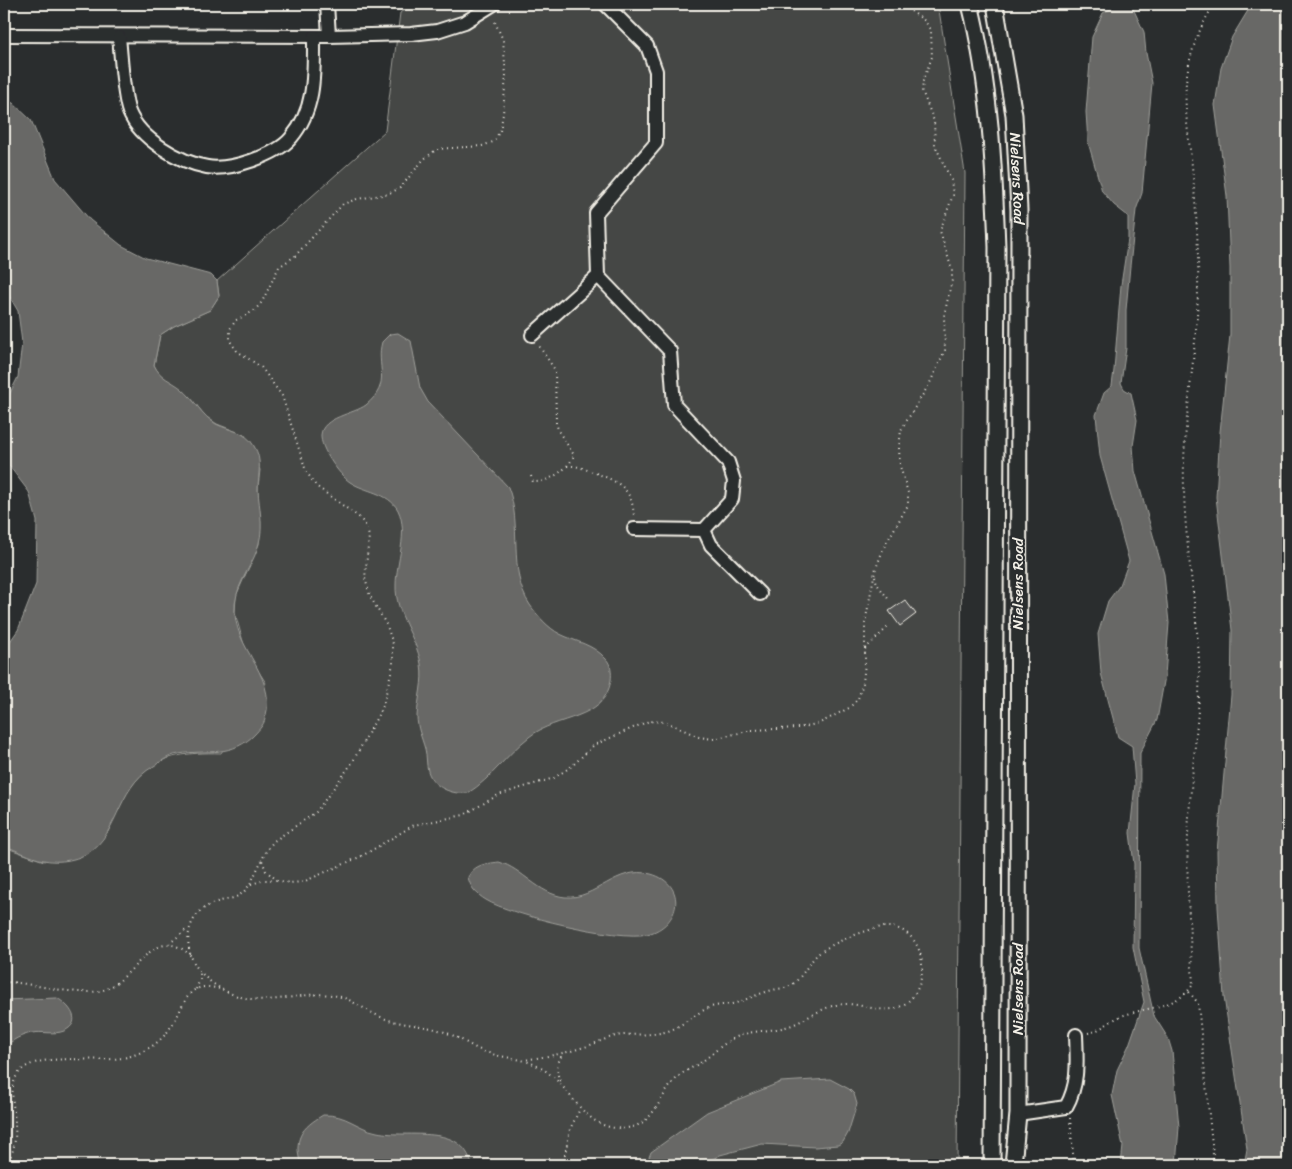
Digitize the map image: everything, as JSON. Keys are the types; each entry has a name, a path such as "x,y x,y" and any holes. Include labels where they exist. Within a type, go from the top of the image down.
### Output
{"main road":[{"name":"Nielsens Road","path":"970,4 985,79 993,150 996,247 992,1165"},
{"name":"Nielsens Road","path":"995,4 1014,115 1019,210 1018,1114 1013,1165"}],"street":[{"path":"327,4 329,36"},
{"path":"4,35 329,36 411,34 437,31 464,22 494,4"},
{"path":"605,4 646,46 656,71 656,143 596,213 598,276 670,351 674,405 728,462 734,481 732,499 704,530 634,528"},
{"path":"119,36 129,112 146,137 172,154 208,167 236,165 268,154 291,139 306,115 313,86 314,36"},
{"path":"532,335 598,276"},
{"path":"704,530 711,545 760,594"},
{"path":"1018,1114 1066,1107 1073,1095 1077,1075 1076,1035"}],"path":[{"path":"251,884 265,880 289,883 303,882 362,856 414,825 464,815 498,795 554,778 572,766 594,745 649,721 666,722 699,737 713,739 752,730 799,728 820,724 849,708 858,699 863,683 865,622 874,574 884,547 908,505 908,493 900,466 901,430 934,375 944,350 944,316 952,280 952,270 940,232 953,195 951,180 935,145 934,121 922,91 923,81 932,57 931,31 925,21 901,4"},
{"path":"1076,1035 1095,1032 1117,1018 1160,1006 1188,992 1192,984 1188,837 1199,695 1198,651 1185,536 1183,485 1186,423 1195,349 1198,289 1197,218 1186,100 1186,81 1192,51 1206,16 1215,4"},
{"path":"4,982 34,984 86,993 97,992 120,980 151,951 168,945 185,932 195,916 207,906 240,895 251,884 262,860 274,841 316,812 352,763 383,706 393,664 393,644 387,626 370,596 365,578 369,536 366,526 360,518 327,496 316,486 306,471 282,396 261,366 238,350 230,341 230,329 236,320 254,311 262,302 279,267 294,256 344,204 357,199 388,194 400,188 424,159 437,149 482,146 493,142 500,131 506,75 504,40 495,22"},
{"path":"531,476 533,482 538,483 567,466 574,455 559,432 556,423 555,370 532,335"},
{"path":"567,466 582,467 622,486 630,494 633,504 634,528"},
{"path":"874,574 877,584 890,601"},
{"path":"865,649 888,627"},
{"path":"262,860 266,872 277,880"},
{"path":"191,924 188,937 191,956 200,972 226,991"},
{"path":"524,1060 563,1053 609,1038 672,1030 715,1006 730,1004 764,992 785,988 792,985 815,956 825,948 871,929 899,927 909,932 921,957 920,982 914,996 904,1005 882,1010 844,1004 831,1006 792,1025 779,1029 746,1032 730,1040 676,1079 647,1119 635,1127 624,1129 606,1126 592,1120 580,1109 561,1083 556,1072 557,1064 563,1053"},
{"path":"168,945 179,948 191,956"},
{"path":"195,990 200,980 200,972"},
{"path":"6,1165 13,1153 17,1128 12,1089 14,1079 24,1067 41,1061 113,1061 146,1050 170,1028 188,993 212,987 245,998 264,1001 327,994 340,997 383,1018 427,1026 461,1039 488,1053 524,1060 548,1072 561,1083"},
{"path":"1188,992 1198,1002 1214,1165"},
{"path":"1066,1107 1070,1120 1074,1165"},
{"path":"564,1165 570,1129 580,1109"}],"shaded area":[{"path":"411,4 938,4 965,173 957,1165 4,1165 4,847 44,861 108,832 127,793 148,768 178,756 197,753 221,753 266,683 246,652 235,613 236,596 259,544 258,487 260,470 245,435 217,424 205,416 191,398 158,373 154,365 160,335 174,326 210,310 219,296 217,281 385,131 400,13"},
{"path":"1119,4 1131,4 1144,32 1152,83 1142,193 1136,210 1130,266 1126,310 1126,348 1121,383 1124,389 1131,393 1137,420 1133,446 1135,471 1164,574 1169,623 1165,676 1157,720 1140,753 1139,948 1154,1016 1168,1038 1172,1051 1179,1127 1176,1165 1121,1165 1123,1146 1112,1095 1117,1070 1129,1045 1144,1002 1133,947 1134,864 1130,833 1135,784 1132,746 1118,737 1101,673 1098,634 1108,601 1120,585 1129,561 1100,456 1096,415 1104,393 1112,386 1121,285 1128,239 1128,216 1114,205 1102,191 1088,142 1086,112 1092,37 1103,13"},
{"path":"1252,4 1288,4 1288,1165 1244,1165 1247,1149 1224,997 1218,907 1217,852 1231,695 1232,630 1216,497 1220,432 1230,335 1230,268 1227,196 1215,105 1221,68 1232,37"},
{"path":"4,100 13,103 31,120 55,179 90,220 121,245 146,258 211,275 217,281 219,296 210,310 174,326 160,335 154,365 163,376 187,393 202,412 216,424 247,437 257,451 259,462 260,536 255,556 239,587 235,612 238,628 244,643 265,686 268,702 263,724 252,737 243,744 233,748 224,751 174,755 154,766 131,787 103,839 93,849 80,857 66,861 39,859 4,847 4,650 18,630 36,584 37,521 29,492 4,459 4,405 18,377 22,343 18,311 4,287"},
{"path":"398,333 411,341 420,388 428,402 508,487 515,516 519,577 523,592 530,605 551,628 596,650 608,661 611,669 611,680 607,693 599,703 578,716 540,730 529,737 485,780 468,793 456,793 444,789 434,782 428,771 426,752 417,720 422,677 421,664 415,644 402,615 397,596 396,585 402,538 401,519 398,510 388,499 346,479 331,461 324,447 321,435 327,424 361,408 374,397 381,382 380,351 382,342 390,334"},
{"path":"499,862 508,865 547,891 565,897 576,897 587,893 627,874 651,874 663,879 671,886 675,895 676,905 667,923 658,930 647,934 614,934 540,919 499,906 476,893 468,877 474,869 481,865"},
{"path":"57,998 73,1014 73,1023 70,1027 60,1032 28,1034 17,1038 4,1047 4,1000"},
{"path":"830,1079 849,1089 854,1094 857,1104 848,1133 843,1142 838,1145 815,1147 762,1144 720,1155 702,1165 646,1165 651,1152 707,1112 781,1082"},
{"path":"323,1115 339,1117 377,1132 433,1135 446,1138 457,1143 466,1152 472,1165 301,1165 298,1148 301,1135 309,1125"}],"building":[{"path":"905,600 916,614 900,626 889,611"}]}
